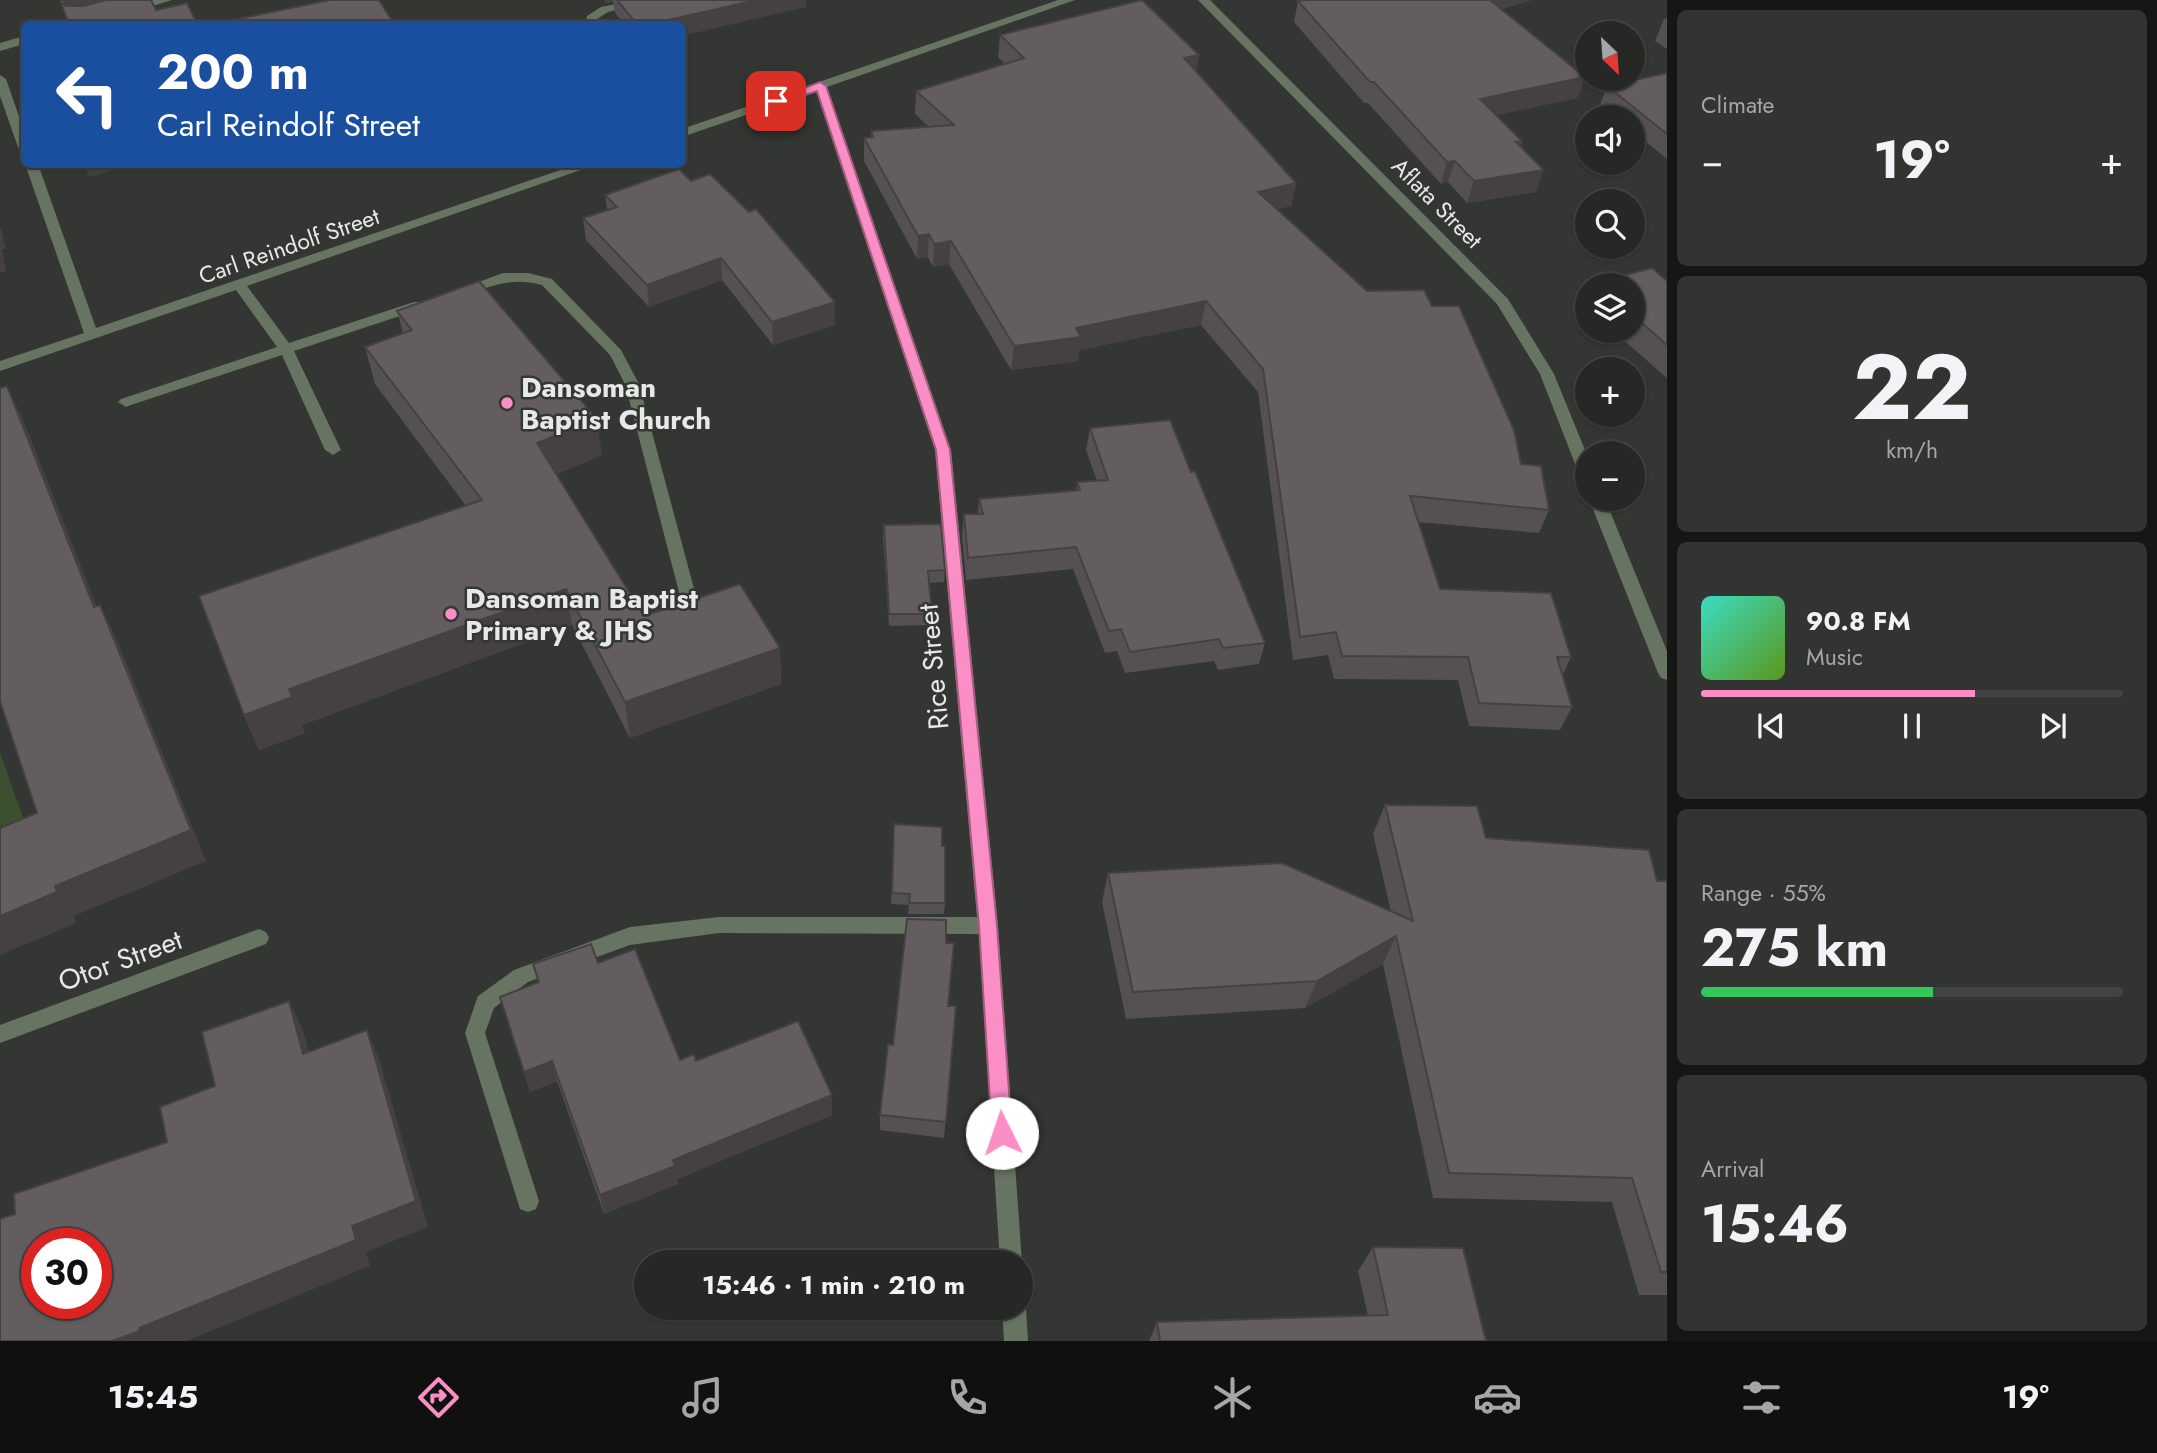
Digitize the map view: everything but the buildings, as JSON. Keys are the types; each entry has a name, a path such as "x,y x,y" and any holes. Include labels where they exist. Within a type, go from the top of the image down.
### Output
{"street":[{"path":"116,14 166,0"},
{"path":"591,21 591,18 606,9 654,0"},
{"path":"686,130 1069,0"},
{"name":"Aflata Street","path":"1204,0 1503,302 1547,374 1575,444"},
{"path":"0,47 21,41"},
{"path":"0,79 21,138"},
{"name":"Rice Street","path":"820,86 943,450 988,926 1010,1250"},
{"path":"32,168 92,336"},
{"name":"Carl Reindolf Street","path":"0,366 580,168"},
{"path":"126,402 503,277 528,277 547,282 616,353 632,384 688,596"},
{"path":"239,285 286,349 333,450"},
{"path":"1602,511 1667,673"},
{"path":"528,1201 475,1034 485,1002 521,976 631,936 719,925 988,926"},
{"name":"Otor Street","path":"0,1034 259,938"},
{"path":"1015,1320 1017,1341"}],"green space":[{"path":"0,753 23,818 0,827"}],"place":[{"name":"Dansoman Baptist Church","path":"507,403"},
{"name":"Dansoman Baptist Primary & JHS","path":"451,614"}],"route":[{"path":"776,101 820,86 943,450 988,926 1002,1133"}]}
